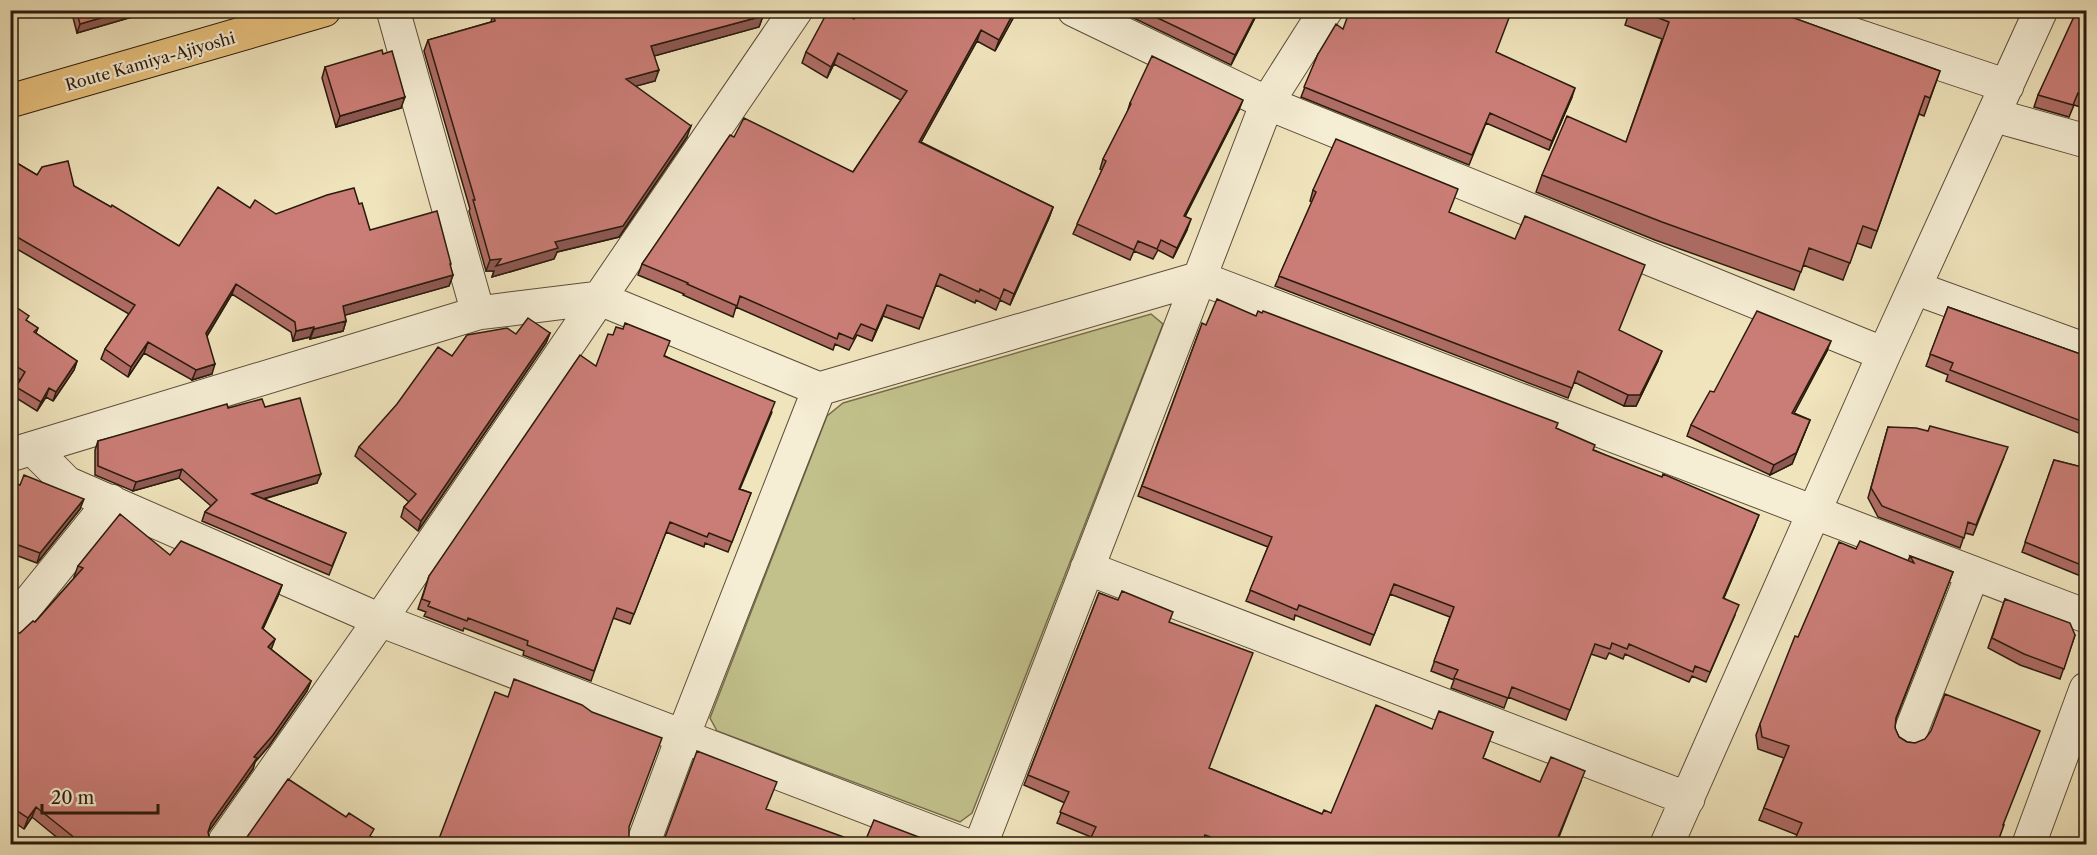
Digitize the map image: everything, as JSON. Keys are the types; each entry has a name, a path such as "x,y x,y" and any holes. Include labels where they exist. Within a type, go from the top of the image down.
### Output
{"main road":[{"name":"Route Kamiya-Ajiyoshi","path":"10,101 324,10"}],"street":[{"path":"393,10 478,313"},
{"path":"223,844 380,620 796,10"},
{"path":"1074,10 1267,103 1884,354"},
{"path":"981,844 1267,103 1326,10"},
{"path":"1780,10 2007,86"},
{"path":"1667,844 1884,354 2041,10"},
{"path":"1993,115 2086,141"},
{"path":"22,452 478,313 598,298 819,389 1200,278 2086,616"},
{"path":"1915,288 2086,350"},
{"path":"643,844 819,389"},
{"path":"22,452 67,483 380,620 963,844"},
{"path":"10,626 111,501"},
{"path":"1087,568 1688,799"},
{"path":"1909,736 1974,573"},
{"path":"2029,844 2086,689"}],"shaded area":[{"path":"1151,314 1163,324 972,813 960,822 717,731 710,718 827,416 843,403"}],"building":[{"path":"76,10 128,10 80,24"},
{"path":"508,10 761,10 763,16 651,46 659,70 626,79 691,126 623,226 555,242 558,248 496,266 501,259 490,260 473,200 475,200 428,40 495,21 493,14"},
{"path":"832,10 839,10 854,19 859,10 1015,10 999,40 981,30 919,142 1053,207 1014,294 1004,289 1000,299 940,274 923,318 887,305 876,330 861,324 853,339 839,333 837,339 740,296 737,306 642,264 730,135 734,137 744,118 853,172 907,91 838,53 831,67 806,52 828,11 831,13"},
{"path":"1141,10 1258,10 1235,55"},
{"path":"1350,10 1512,10 1496,52 1575,88 1552,141 1490,113 1472,155 1304,87 1318,54 1336,24 1343,29"},
{"path":"1638,10 1772,10 1940,71 1930,98 1925,96 1877,231 1863,226 1850,263 1809,248 1801,272 1662,222 1542,175 1567,116 1626,142 1669,22"},
{"path":"2077,10 2086,10 2086,96 2078,93 2073,105 2038,95"},
{"path":"382,50 383,54 392,51 405,97 340,116 325,67"},
{"path":"1152,56 1243,100 1184,216 1191,219 1177,248 1161,240 1157,249 1138,241 1134,250 1077,224 1106,161 1103,159"},
{"path":"1336,139 1458,189 1449,212 1515,239 1525,216 1645,265 1619,330 1662,351 1640,395 1628,395 1578,371 1572,388 1279,276 1316,192 1313,190"},
{"path":"10,159 37,175 42,167 68,161 74,186 111,207 112,205 179,246 218,187 250,208 255,200 276,214 327,195 354,188 359,204 362,203 370,230 437,211 453,275 343,306 346,321 296,331 295,322 236,284 206,333 215,364 196,370 148,342 131,367 105,349 135,305 10,233"},
{"path":"1217,299 1256,316 1258,311 1262,313 1263,311 1558,423 1556,428 1595,445 1593,450 1662,477 1663,474 1759,515 1723,598 1739,605 1710,672 1695,666 1693,672 1629,644 1627,649 1612,643 1610,649 1595,644 1570,710 1512,687 1508,698 1454,678 1458,670 1434,661 1454,607 1394,584 1374,635 1299,605 1297,610 1250,590 1272,537 1142,486 1202,323 1206,325"},
{"path":"10,303 29,316 26,320 38,328 34,332 77,361 56,392 49,388 41,402 16,387 25,372 10,362"},
{"path":"1948,307 2086,356 2086,423 1950,370 1953,363 1930,354"},
{"path":"1757,311 1831,341 1792,413 1810,420 1796,453 1774,465 1691,425 1710,391 1714,392"},
{"path":"528,318 550,333 421,521 404,507 416,494 359,447 397,404 438,347 452,356 467,335 507,328 516,334"},
{"path":"625,323 670,341 664,356 775,402 739,489 751,493 732,542 709,533 707,537 670,522 634,614 617,608 594,671 527,645 528,641 468,618 467,621 428,606 430,602 422,599 429,576 580,355 596,366 608,334 613,335 616,327 623,329"},
{"path":"300,398 321,474 252,494 346,533 332,566 205,512 217,500 182,469 136,482 98,466 98,441 227,404 228,408 262,399 265,407"},
{"path":"1930,426 2008,447 1976,525 1968,522 1964,538 1882,506 1871,488 1888,427 1928,431"},
{"path":"2054,460 2086,468 2086,567 2025,542"},
{"path":"24,475 84,499 40,553 10,542 10,482 20,485"},
{"path":"120,514 170,555 181,541 282,585 262,628 275,639 268,647 311,681 273,735 254,757 257,758 211,823 208,832 213,844 80,844 36,807 28,818 10,806 10,634 20,633 33,621 35,622 83,568 78,566"},
{"path":"1860,541 1914,563 1910,556 1953,572 1896,718 1895,728 1899,737 1907,742 1915,743 1925,739 1931,731 1945,694 2040,731 1997,844 1793,844 1802,823 1764,808 1789,746 1762,737 1760,724 1795,636 1798,637 1839,542 1856,549"},
{"path":"1122,591 1173,612 1169,622 1253,653 1209,768 1322,814 1324,810 1331,813 1376,705 1432,729 1439,711 1493,732 1483,758 1540,782 1551,757 1585,771 1558,837 1576,844 1229,844 1205,835 1201,844 1088,844 1096,827 1060,812 1069,792 1028,775 1099,593 1118,600"},
{"path":"2005,599 2070,623 2075,635 2064,669 2024,654 1992,638"},
{"path":"514,679 662,738 629,827 632,844 437,844 495,692 508,697"},
{"path":"697,751 777,782 766,809 863,844 661,844"},
{"path":"288,779 346,817 349,813 374,829 370,836 384,844 242,844"},
{"path":"874,820 937,844 864,844"},
{"path":"2086,830 2086,844 2080,844"}]}
